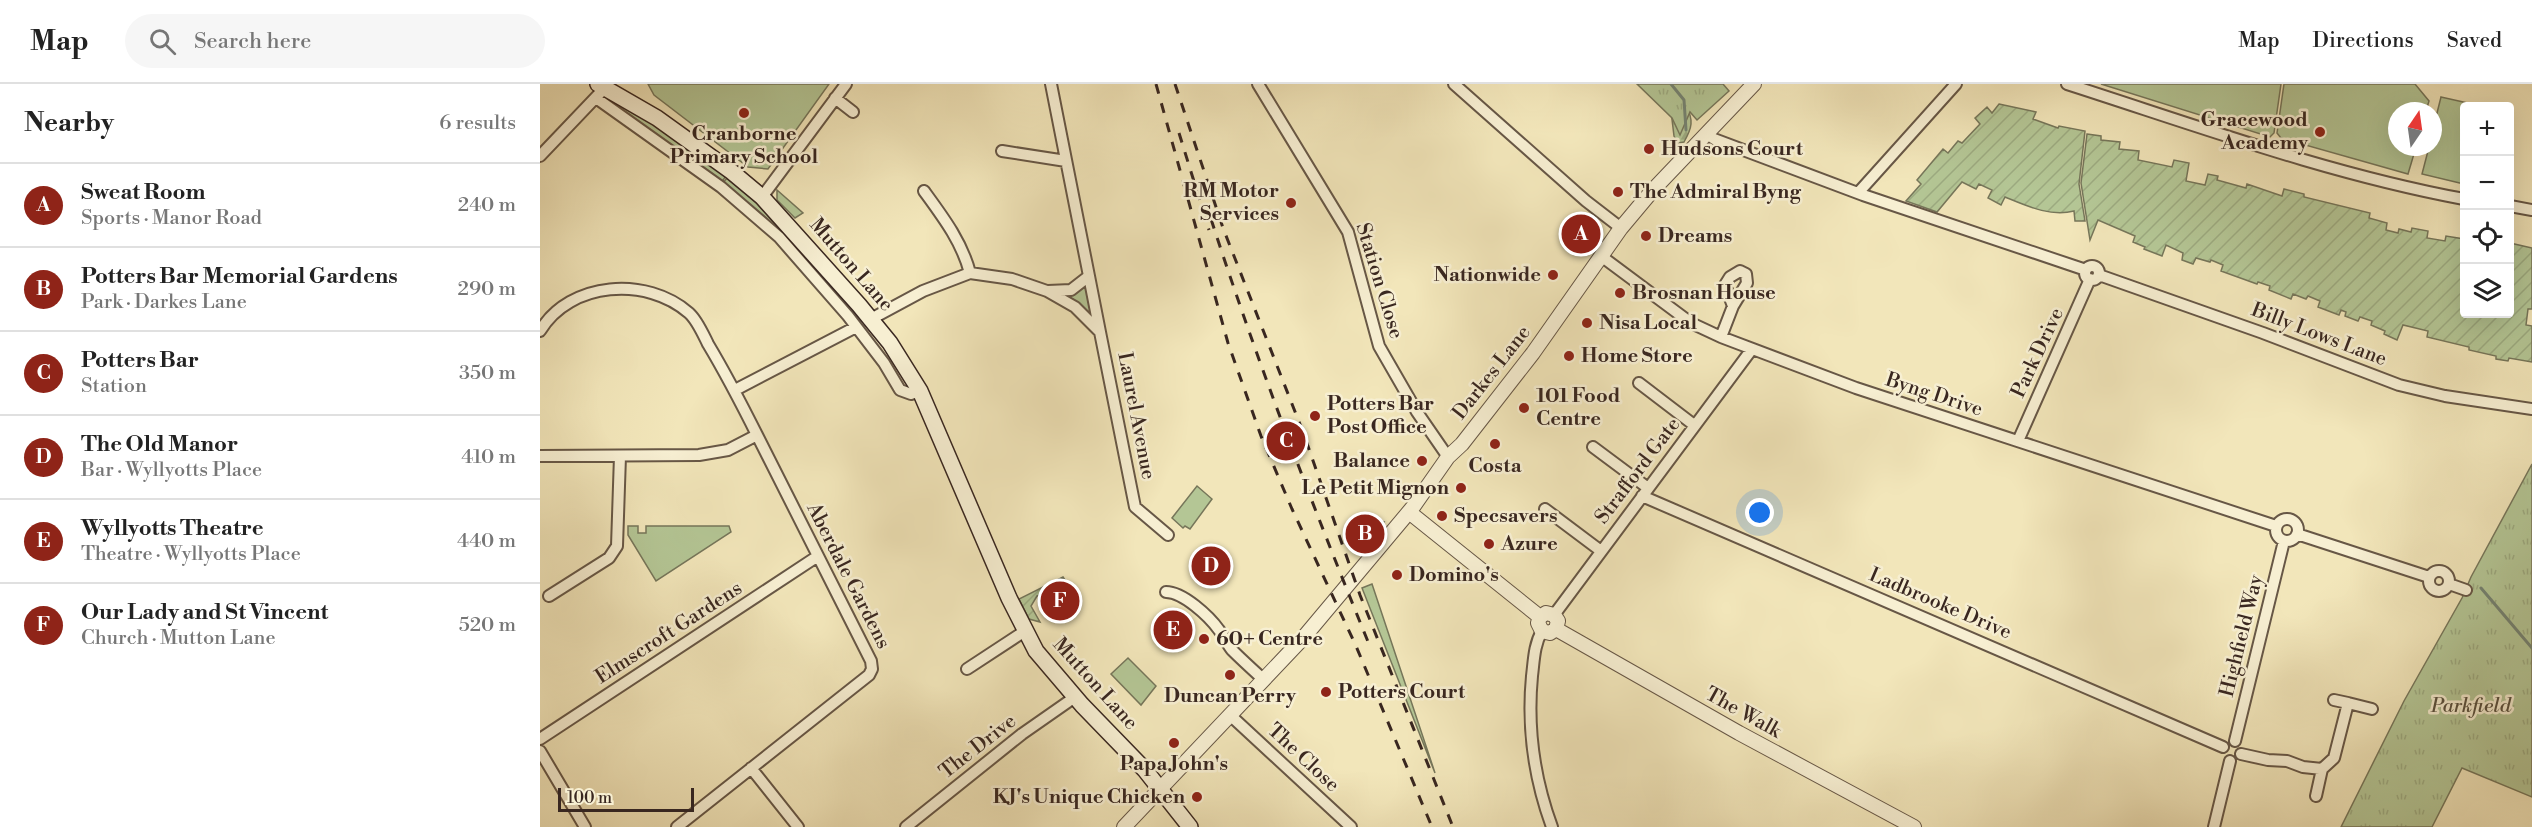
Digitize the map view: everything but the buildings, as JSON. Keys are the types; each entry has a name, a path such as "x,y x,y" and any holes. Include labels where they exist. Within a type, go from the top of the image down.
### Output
{"main road":[{"name":"Mutton Lane","path":"599,90 665,124 762,197 785,232 870,319 907,368 920,391 1024,631 1046,665 1146,770 1190,827"}],"street":[{"path":"762,197 846,84"},
{"path":"1051,84 1089,276"},
{"name":"Station Close","path":"1258,84 1348,232 1378,346 1417,412 1448,457"},
{"path":"1454,84 1586,201 1621,228"},
{"name":"Darkes Lane","path":"1124,827 1304,637 1409,512 1448,457 1462,444 1533,353 1621,228 1754,84"},
{"path":"1858,193 1956,84"},
{"path":"2067,84 2345,172 2409,189 2460,198"},
{"path":"540,156 599,90"},
{"name":"Mutton Lane","path":"599,90 721,187 785,232 884,363 900,390 911,394 920,391"},
{"path":"835,98 854,112"},
{"name":"Billy Lows Lane","path":"1707,134 1714,139 1858,193 2263,333 2399,385 2445,396 2532,409"},
{"path":"1002,151 1066,161"},
{"path":"924,191 962,249 970,273"},
{"path":"2514,207 2532,210"},
{"name":"Byng Drive","path":"1601,256 1691,323 1721,337 1856,388 2276,526"},
{"name":"Laurel Avenue","path":"870,319 922,291 970,273 1012,279 1047,291 1075,307 1100,332"},
{"name":"Park Drive","path":"2018,441 2092,275"},
{"name":"Laurel Avenue","path":"1047,291 1071,290 1089,276 1135,507 1168,535"},
{"name":"Aberdale Gardens","path":"540,331 560,310 575,300 601,290 631,288 652,293 669,300 690,314 735,390 872,660 869,675 677,827"},
{"path":"1721,337 1733,306"},
{"path":"735,390 856,327"},
{"name":"Strafford Gate","path":"1552,827 1537,781 1530,725 1534,652 1545,621 1601,551 1752,349"},
{"path":"1639,383 1694,425"},
{"path":"540,456 699,455 729,450 757,435"},
{"name":"Ladbrooke Drive","path":"1593,447 1645,492 2223,747"},
{"path":"549,596 609,558 617,546 620,456"},
{"path":"1545,509 1601,551"},
{"path":"1409,512 1545,621"},
{"path":"2285,519 2292,521 2297,526 2297,534 2293,539 2284,541 2277,536 2276,526 2285,519"},
{"path":"2297,534 2429,577 2429,584 2435,591 2442,591 2449,584 2466,590"},
{"name":"Highfield Way","path":"2235,741 2284,541"},
{"name":"Elmscroft Gardens","path":"540,739 818,556"},
{"path":"1166,592 1173,592 1210,619 1231,648 1264,680"},
{"name":"The Walk","path":"1545,621 1558,621 1556,629 1743,735 1914,827"},
{"path":"967,669 1024,631"},
{"name":"The Drive","path":"906,827 1022,734 1075,697"},
{"path":"2334,700 2372,709"},
{"path":"2316,796 2322,769 2334,758 2348,703"},
{"name":"The Close","path":"1230,715 1351,827"},
{"path":"2235,741 2241,746 2239,758 2230,760 2224,756 2223,747 2227,742 2235,741"},
{"path":"540,751 585,827"},
{"path":"2241,754 2322,769"},
{"path":"2214,827 2230,760"},
{"path":"751,768 798,827"}],"green space":[{"name":"Cranborne Primary School","path":"648,84 829,84 768,169 748,167 654,95"},
{"path":"1637,84 1723,84 1729,91 1697,120 1690,112 1680,135 1672,118"},
{"path":"2101,84 2281,84 2274,133 2270,137"},
{"path":"2284,84 2415,84 2429,101 2388,102 2388,156 2413,156 2408,174 2281,138 2277,133"},
{"path":"2441,97 2463,102 2460,102 2460,183 2422,174 2427,156 2442,156 2442,102 2440,102"},
{"path":"612,100 652,122 726,176 721,183 610,102"},
{"path":"1999,104 2036,112 2033,119 2058,128 2059,126 2085,131 2079,184 2085,221 2075,221 2074,211 2047,212 2005,197 2001,205 1988,198 1992,190 1979,184 1976,189 1962,182 1937,212 1906,201 1921,184 1917,180 1943,149 1948,153 1958,141 1962,143 1980,124 1975,118 1987,107 1992,113"},
{"path":"1686,106 1691,120 1690,128 1684,142 1678,143 1674,136 1671,111"},
{"path":"2087,134 2101,136 2101,140 2120,142 2119,149 2139,151 2138,160 2172,167 2174,160 2189,163 2186,181 2205,185 2208,174 2218,176 2217,180 2246,188 2247,184 2282,196 2284,189 2304,194 2304,197 2370,213 2369,218 2387,223 2386,230 2398,233 2399,229 2411,232 2412,228 2428,231 2427,238 2445,241 2446,236 2460,238 2460,318 2514,318 2514,244 2532,248 2532,309 2528,309 2526,325 2532,326 2532,362 2509,358 2508,361 2496,359 2496,356 2469,350 2469,347 2427,337 2428,331 2403,325 2397,340 2371,325 2372,321 2360,317 2358,321 2345,316 2346,312 2341,310 2339,315 2318,307 2320,301 2308,296 2306,299 2293,294 2291,299 2269,290 2270,286 2258,282 2257,284 2221,271 2223,265 2211,260 2210,262 2196,258 2193,264 2182,260 2183,253 2166,245 2162,256 2144,249 2145,247 2133,242 2135,236 2098,220 2090,240 2081,183"},
{"path":"727,178 752,198 780,229 777,229 722,184"},
{"path":"777,190 803,213 795,218 777,200"},
{"path":"1087,285 1092,317 1063,296"},
{"name":"Parkfield","path":"2532,464 2532,797 2462,768 2432,827 2341,827 2404,701 2462,598"},
{"path":"1197,486 1212,499 1190,529 1185,526 1183,528 1172,518"},
{"path":"1377,520 1384,522 1360,550 1354,531 1369,525 1370,529 1373,529"},
{"path":"628,526 638,526 638,533 646,533 646,526 729,526 731,532 656,581 628,535"},
{"path":"1063,577 1070,588 1064,592 1058,588 1037,596 1031,606 1040,622 1029,619 1019,599"},
{"path":"1372,584 1435,773 1362,588"},
{"path":"1128,658 1156,686 1141,705 1111,674"}],"waterway":[{"path":"1671,84 1684,100 1686,130"},
{"path":"2481,588 2532,648"}],"railway":[{"path":"1156,84 1228,343 1261,436 1292,509 1356,646 1432,827"},
{"path":"1175,84 1223,228 1303,432 1360,595 1453,827"},
{"path":"1179,133 1209,230"},
{"path":"1211,219 1287,435 1371,649"}],"place":[{"name":"Cranborne Primary School","path":"744,113"},
{"name":"Gracewood Academy","path":"2320,132"},
{"name":"Hudsons Court","path":"1649,149"},
{"name":"The Admiral Byng","path":"1618,192"},
{"name":"RM Motor Services","path":"1291,203"},
{"name":"Sweat Room","path":"1581,234"},
{"name":"Dreams","path":"1646,236"},
{"name":"Nationwide","path":"1553,275"},
{"name":"Brosnan House","path":"1620,293"},
{"name":"Nisa Local","path":"1587,323"},
{"name":"Home Store","path":"1569,356"},
{"name":"101 Food Centre","path":"1524,408"},
{"name":"Potters Bar Post Office","path":"1315,416"},
{"name":"Potters Bar","path":"1286,441"},
{"name":"Costa","path":"1495,444"},
{"name":"Balance","path":"1422,461"},
{"name":"Le Petit Mignon","path":"1461,488"},
{"name":"Specsavers","path":"1442,516"},
{"name":"Potters Bar Memorial Gardens","path":"1365,534"},
{"name":"Azure","path":"1489,544"},
{"name":"The Old Manor","path":"1211,566"},
{"name":"Domino's","path":"1397,575"},
{"name":"Our Lady and St Vincent","path":"1060,601"},
{"name":"Wyllyotts Theatre","path":"1173,630"},
{"name":"60+ Centre","path":"1204,639"},
{"name":"Duncan Perry","path":"1230,675"},
{"name":"Potters Court","path":"1326,692"},
{"name":"Papa John's","path":"1174,743"},
{"name":"KJ's Unique Chicken","path":"1197,797"}]}
